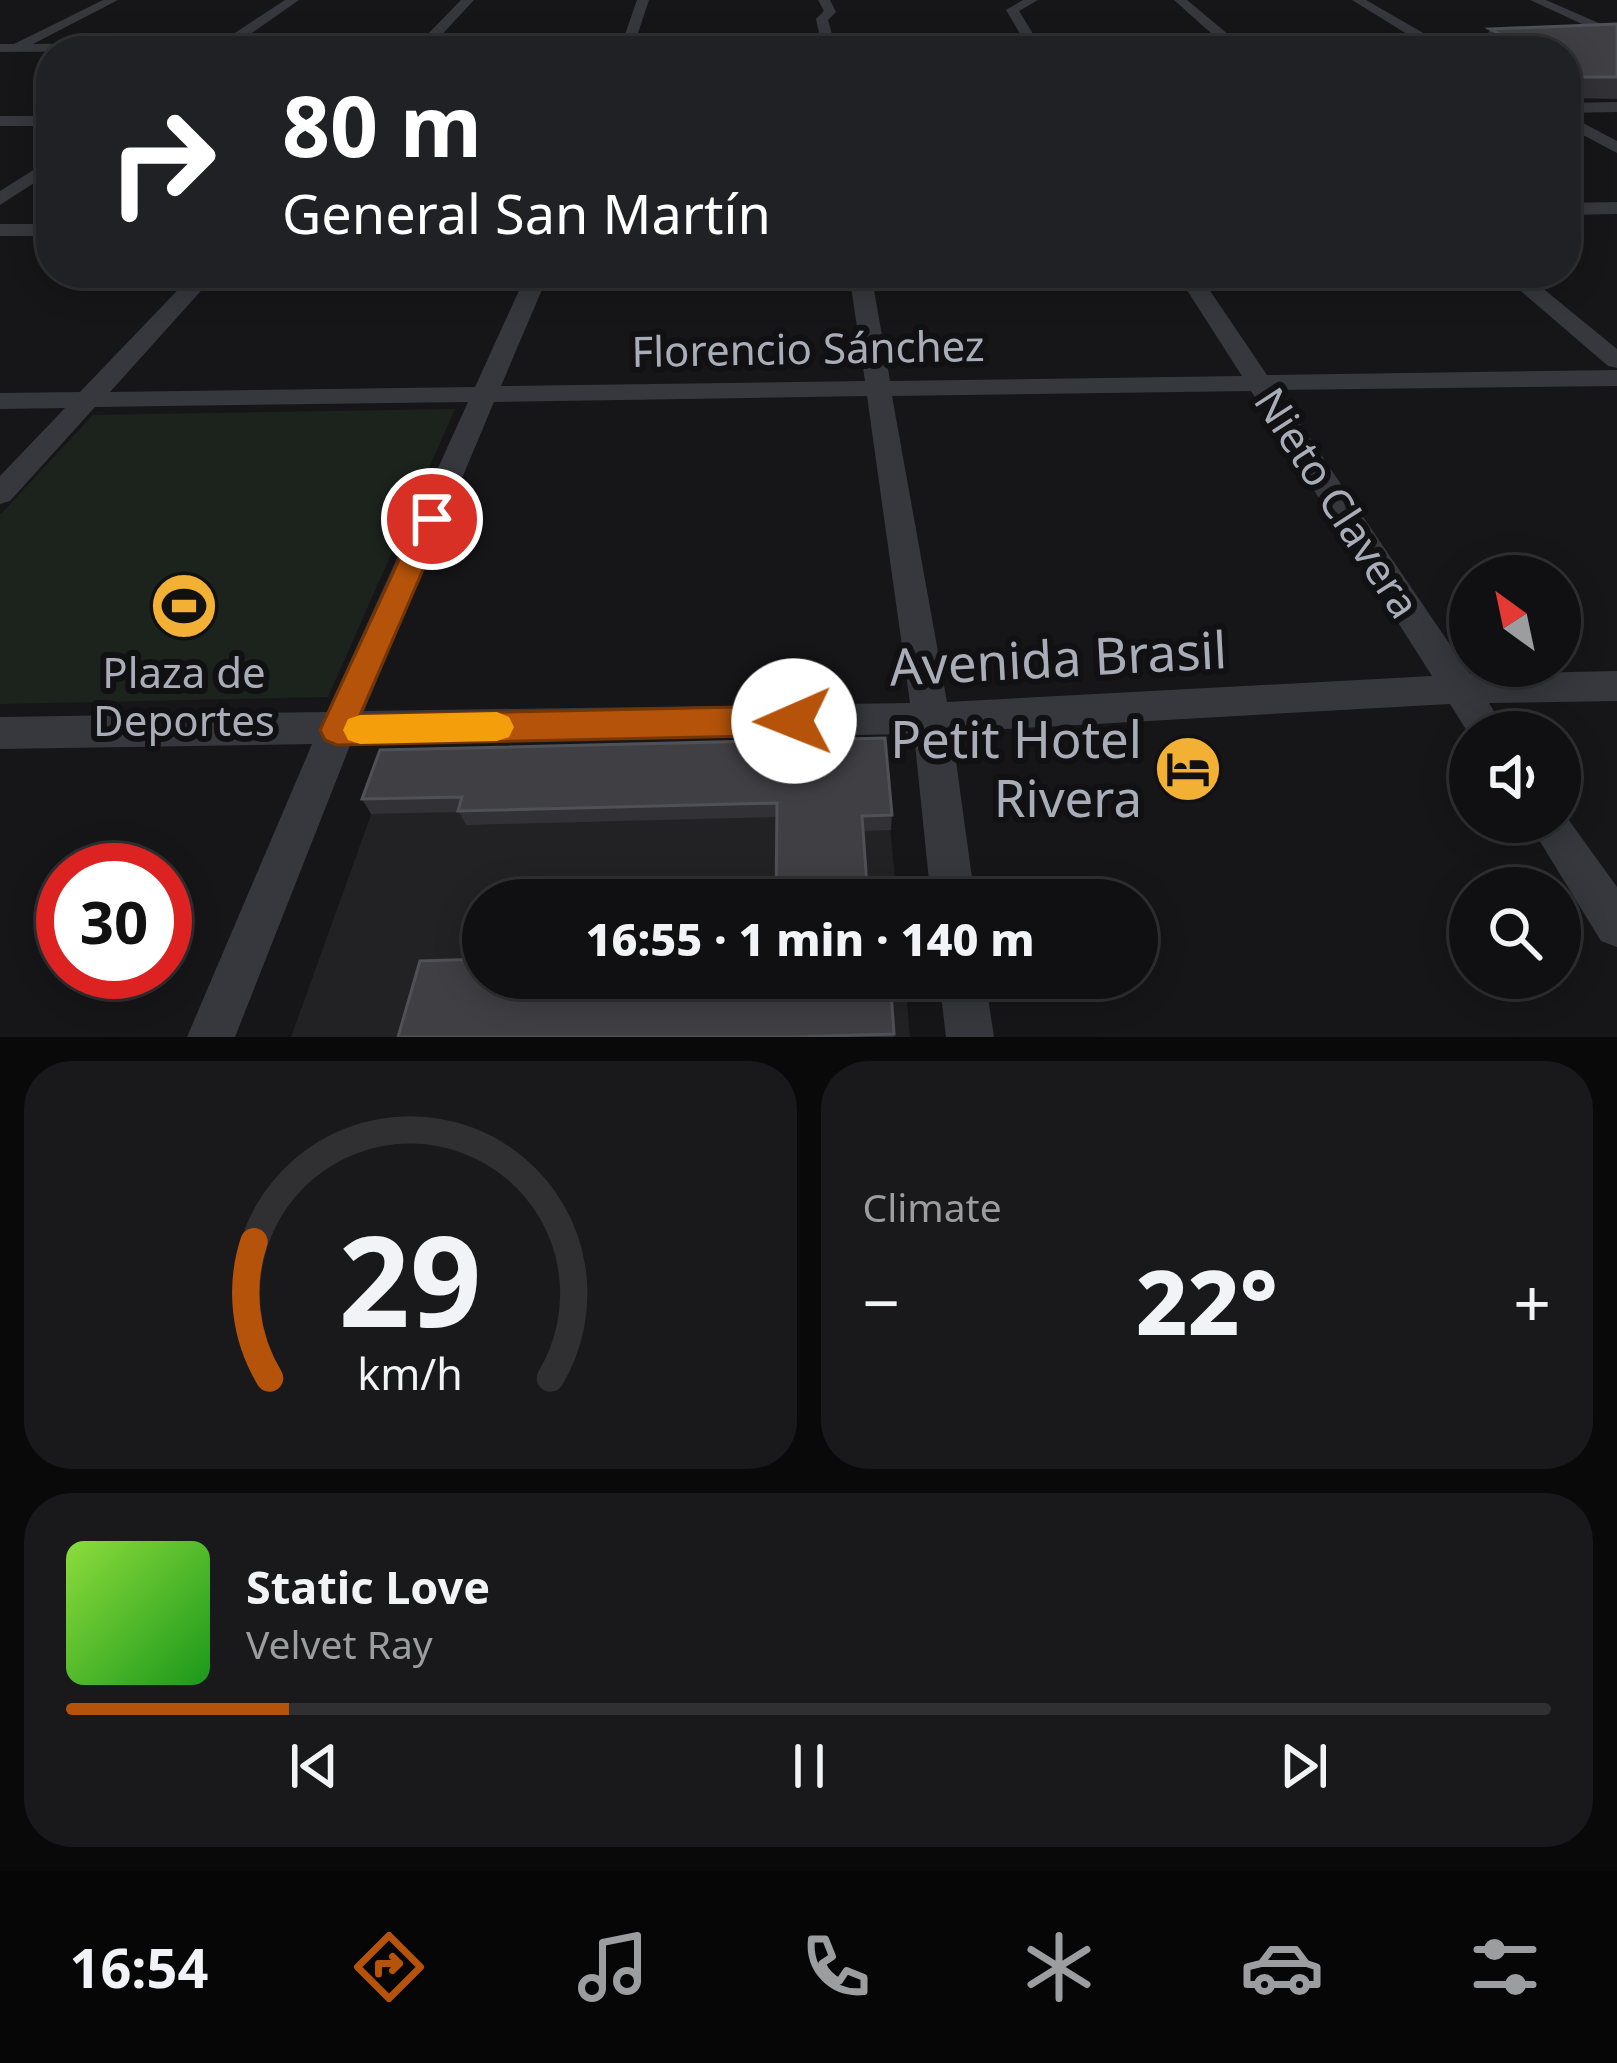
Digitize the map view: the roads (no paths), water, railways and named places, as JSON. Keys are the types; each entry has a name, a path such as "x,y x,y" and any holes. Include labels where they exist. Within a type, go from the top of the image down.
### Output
{"street":[{"path":"36,36 112,0"},
{"path":"239,36 293,0"},
{"path":"434,36 468,0"},
{"path":"632,36 644,0"},
{"path":"824,0 830,12 823,19 827,36"},
{"path":"1028,36 1012,10 1031,0"},
{"path":"1180,0 1221,36"},
{"path":"1358,0 1420,36"},
{"path":"1536,0 1617,36"},
{"path":"5,51 36,36"},
{"path":"1574,36 1617,36"},
{"path":"5,51 36,51"},
{"path":"1581,108 1617,107"},
{"path":"0,121 36,121"},
{"path":"1581,128 1617,148"},
{"path":"0,199 36,174"},
{"path":"1581,209 1617,208"},
{"path":"0,230 36,230"},
{"path":"0,494 192,288"},
{"path":"211,1037 337,730 532,288"},
{"path":"862,288 931,718 950,879"},
{"name":"Nieto Clavera","path":"1196,288 1473,711"},
{"path":"1529,288 1617,361"},
{"name":"Florencio Sánchez","path":"0,401 1617,378"},
{"name":"Avenida Brasil","path":"0,733 931,718 1459,689 1617,686"},
{"path":"1562,843 1617,926"},
{"path":"965,999 970,1037"}],"place":[{"name":"Plaza de Deportes","path":"184,606"},
{"name":"Petit Hotel Rivera","path":"1188,769"}]}
